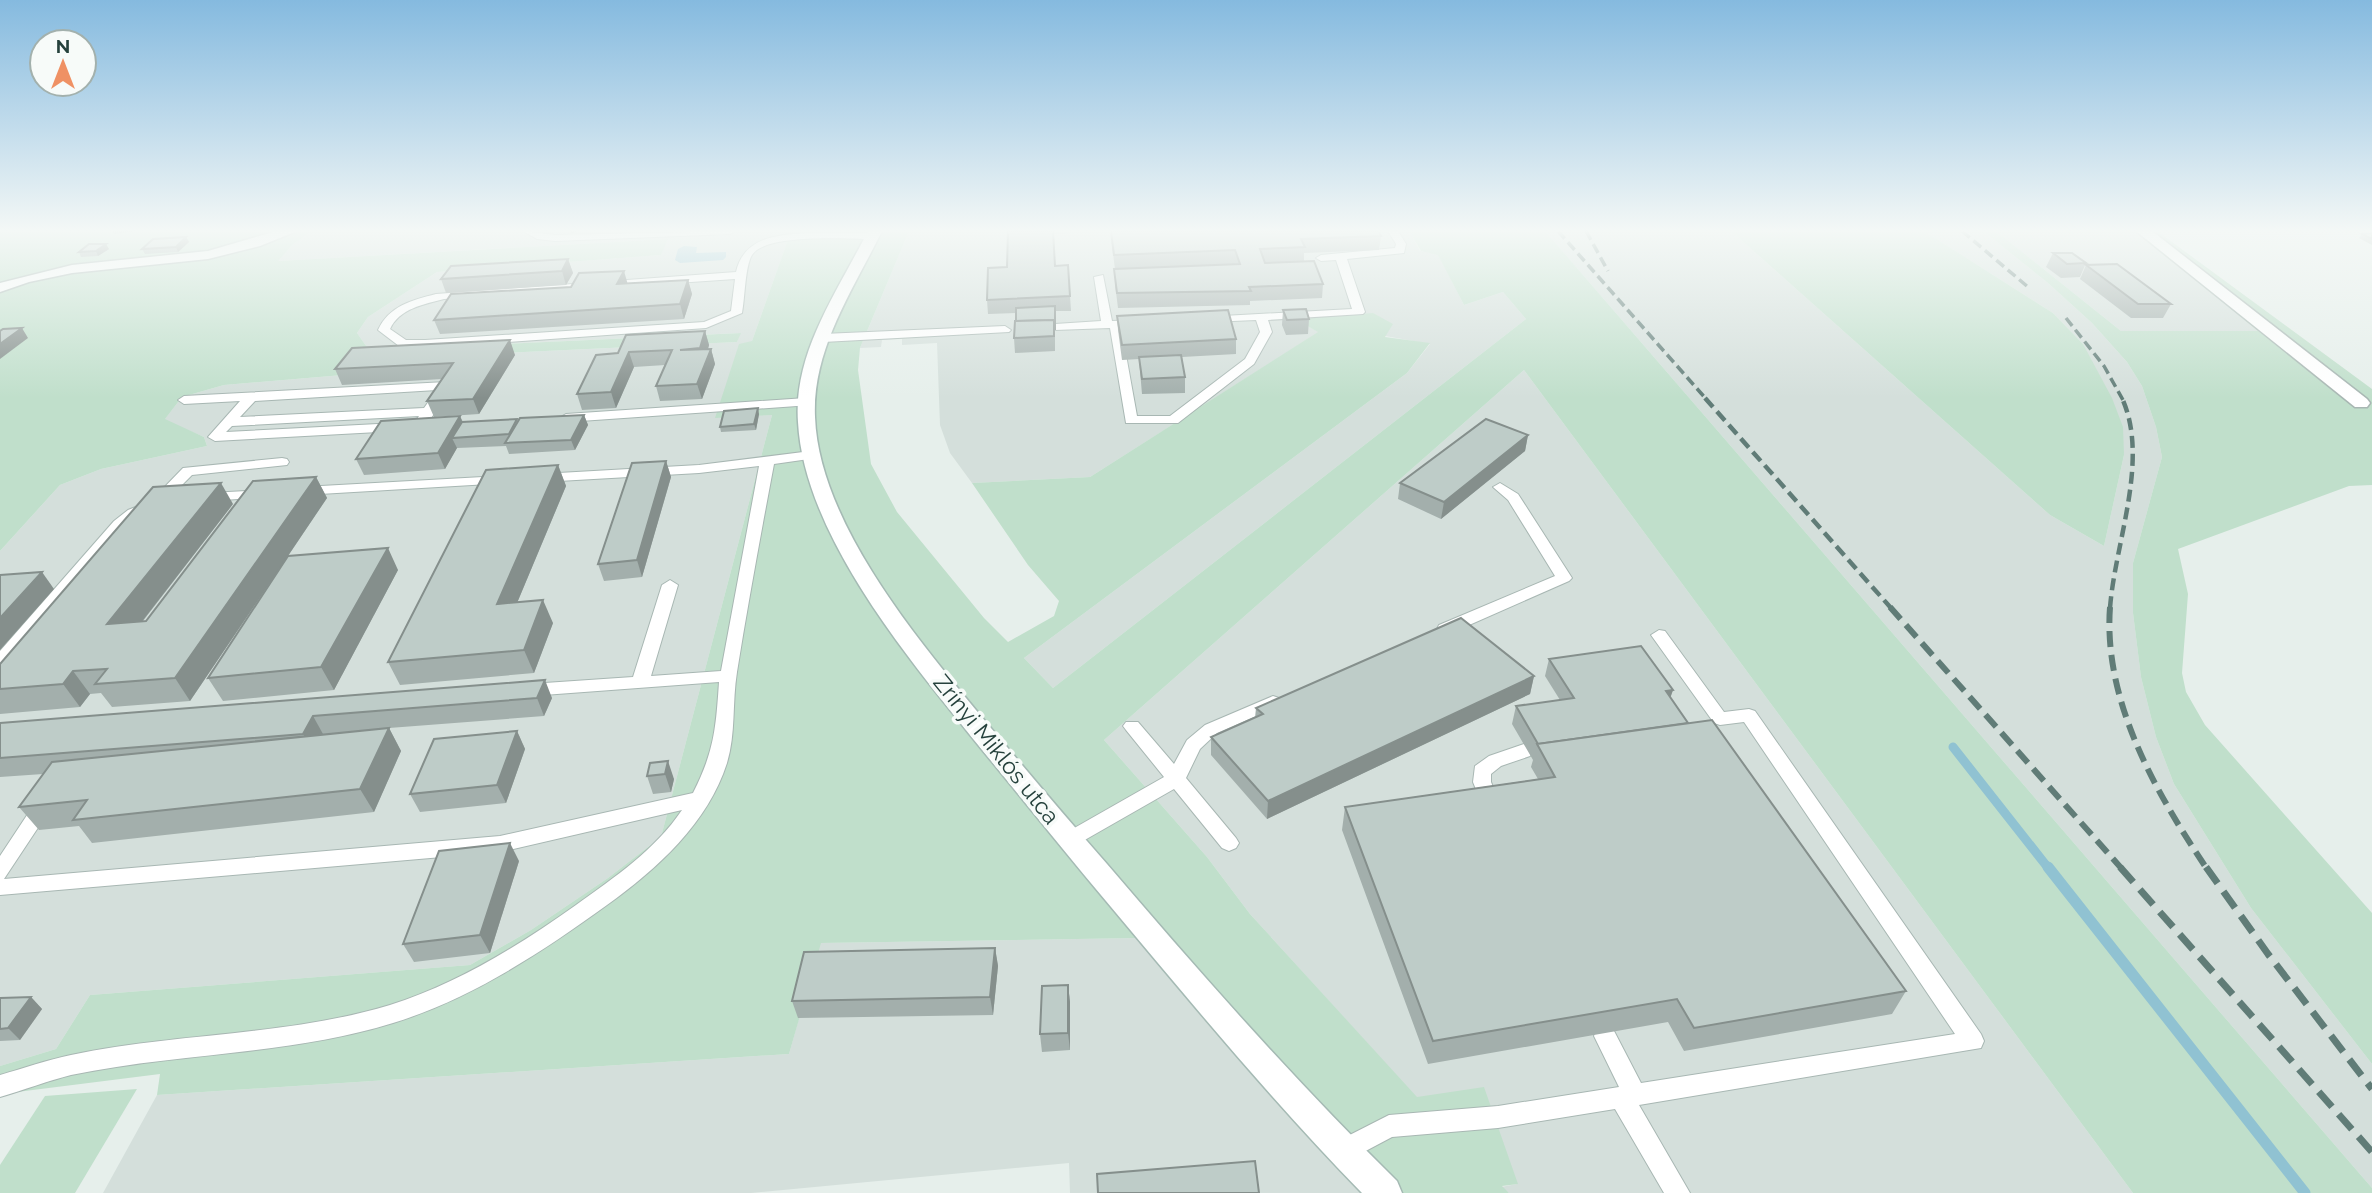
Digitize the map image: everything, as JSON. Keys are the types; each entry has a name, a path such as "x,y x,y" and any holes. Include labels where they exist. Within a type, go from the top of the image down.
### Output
{"main road":[{"name":"Zrínyi Miklós utca","path":"848,287 823,338 807,382 806,402 811,455 821,492 867,576 964,709 1069,840 1343,1152 1385,1193"},
{"path":"2213,287 2361,403"}],"lane":[{"path":"577,287 444,296 406,308 387,321 384,330 403,343 425,344 706,325 736,313 741,287"},
{"path":"1101,287 1131,420 1173,420 1250,361 1266,331 1261,317"},
{"path":"1195,320 1359,312 1351,287"},
{"path":"1055,327 1155,322"},
{"path":"823,338 1005,330"},
{"path":"184,400 446,386 426,421"},
{"path":"251,397 215,437 426,421"},
{"path":"556,418 806,402"},
{"path":"228,422 426,421"},
{"path":"0,662 119,524 133,513 156,503 186,498 281,492 699,469 811,455"},
{"path":"156,503 188,471 282,462"},
{"path":"0,1086 71,1065 327,1030 393,1014 451,990 500,965 564,925 632,876 676,834 700,799 717,765 725,733 729,676 767,462"},
{"path":"1425,637 1564,578 1513,497 1500,487"},
{"path":"640,683 670,584"},
{"path":"1343,1152 1390,1126 1498,1117 1973,1041 1749,715 1713,720 1659,635"},
{"path":"518,690 729,676"},
{"path":"1069,840 1176,779 1193,744 1202,736 1287,696"},
{"path":"1132,726 1229,843"},
{"path":"1491,804 1482,782 1482,771 1495,761 1524,751"},
{"path":"0,873 55,788"},
{"path":"0,887 500,844 700,799"},
{"path":"1605,1036 1628,1096 1678,1193"}],"shaded area":[{"path":"415,287 771,287 752,341 716,417 772,415 661,837 608,878 531,930 470,965 90,995 56,1049 0,1066 0,551 60,485 101,469 207,446 204,437 164,420 182,397 224,385 343,375 356,360 737,342 740,333 369,350 357,333 368,317"},
{"path":"886,287 1455,287 1464,305 1503,292 1526,319 1053,688 1024,658 1407,373 1430,344 1296,320 1319,332 1090,477 972,483 950,453 940,425 937,343 902,345 902,339 882,340 881,347 860,348"},
{"path":"1593,287 1794,287 2050,515 2104,546 2124,455 2083,344 2053,313 2012,287 2052,287 2092,323 2127,362 2142,386 2156,427 2162,457 2133,563 2133,613 2141,677 2156,737 2174,784 2251,908 2372,1064 2372,1188"},
{"path":"2066,287 2204,287 2259,331 2121,331"},
{"path":"1524,370 2133,1193 1509,1193 1501,1187 1517,1184 1417,1098 1250,914 1207,857 1104,740"},
{"path":"1139,938 1364,1193 1070,1193 1069,1163 751,1193 103,1193 157,1095 789,1054 820,943"}],"green space":[{"path":"0,287 415,287 368,317 357,333 369,350 741,333 737,342 356,360 343,375 224,385 182,397 165,419 204,437 207,446 101,469 60,485 0,551"},
{"path":"771,287 886,287 860,348 858,370 871,464 897,512 984,618 1008,642 1054,616 1059,601 1028,565 972,483 1090,477 1318,332 1295,319 1373,313 1393,324 1385,337 1430,343 1407,373 1024,658 1053,688 1526,319 1503,292 1464,305 1454,287 1593,287 2372,1188 2372,1193 2133,1193 1524,370 1104,740 1207,857 1250,914 1417,1097 1484,1087 1518,1184 1502,1186 1509,1193 1364,1193 1139,938 821,943 789,1054 157,1095 160,1074 9,1093 0,1097 0,1066 56,1049 90,995 470,965 531,930 608,878 661,837 772,415 715,418 739,344 752,341"},
{"path":"1794,287 2012,287 2053,313 2083,344 2112,398 2123,427 2124,455 2104,546 2050,515"},
{"path":"2052,287 2066,287 2121,331 2258,331 2203,287 2233,287 2372,389 2372,485 2349,486 2178,549 2188,594 2182,673 2186,692 2205,725 2372,913 2372,1064 2251,908 2174,784 2156,737 2141,677 2133,613 2133,563 2162,457 2156,427 2142,386 2127,362 2092,323"},
{"path":"137,1089 75,1193 0,1193 0,1165 45,1096"}],"building":[{"path":"571,287 686,287 680,304 434,320 451,294"},
{"path":"987,287 1069,287 1070,296 987,300"},
{"path":"1116,287 1257,287 1249,287 1251,291 1117,293"},
{"path":"2115,287 2148,287 2171,304 2138,304"},
{"path":"1055,306 1055,330 1054,320 1016,321 1016,308"},
{"path":"1306,309 1309,319 1287,320 1283,310"},
{"path":"1228,310 1236,339 1122,345 1117,316"},
{"path":"1054,320 1054,336 1014,338 1015,321"},
{"path":"22,328 0,344 0,331"},
{"path":"705,331 700,348 680,350 711,349 697,384 656,386 672,350 629,352 611,392 577,394 596,355 618,353 626,335"},
{"path":"510,340 473,399 427,401 453,363 335,369 352,348"},
{"path":"1181,355 1185,377 1142,379 1139,357"},
{"path":"758,408 754,424 720,427 724,411"},
{"path":"584,415 571,440 505,443 520,418"},
{"path":"460,416 438,453 356,459 381,421"},
{"path":"517,419 509,434 452,438 462,422"},
{"path":"1486,419 1528,435 1444,502 1400,483"},
{"path":"666,461 637,560 598,564 632,463"},
{"path":"558,465 497,604 543,600 524,650 388,662 486,470"},
{"path":"316,477 175,678 95,684 107,669 73,671 63,684 0,689 0,664 153,487 221,483 107,624 146,621 253,481"},
{"path":"388,548 321,667 208,678 288,556"},
{"path":"42,572 0,618 0,575"},
{"path":"1461,618 1534,676 1268,801 1211,737 1263,714 1256,708"},
{"path":"1641,646 1673,690 1666,691 1688,723 1538,744 1516,706 1574,698 1549,659"},
{"path":"545,680 537,698 313,716 303,734 0,758 0,723"},
{"path":"1712,720 1906,991 1694,1028 1677,999 1433,1041 1345,807 1555,777 1537,744"},
{"path":"389,728 360,789 73,820 87,800 19,807 52,762"},
{"path":"517,731 497,785 410,794 434,739"},
{"path":"668,761 665,774 647,776 650,763"},
{"path":"510,843 480,935 403,944 439,851"},
{"path":"995,948 990,997 792,1001 804,952"},
{"path":"1068,985 1068,1033 1040,1034 1042,986"},
{"path":"31,997 8,1028 0,1029 0,998"},
{"path":"1255,1161 1259,1193 1098,1193 1097,1174"}],"waterway":[{"path":"1953,747 2049,869"},
{"path":"2048,867 2305,1193"}],"railway":[{"path":"1607,287 1707,400"},
{"path":"2066,318 2104,366 2122,399"},
{"path":"1705,398 1891,608"},
{"path":"2110,608 2132,474 2130,422 2122,399"},
{"path":"1890,607 2122,869"},
{"path":"2110,608 2110,642 2124,711 2152,777 2207,869"},
{"path":"2120,867 2372,1152"},
{"path":"2206,867 2268,954 2372,1089"}]}
